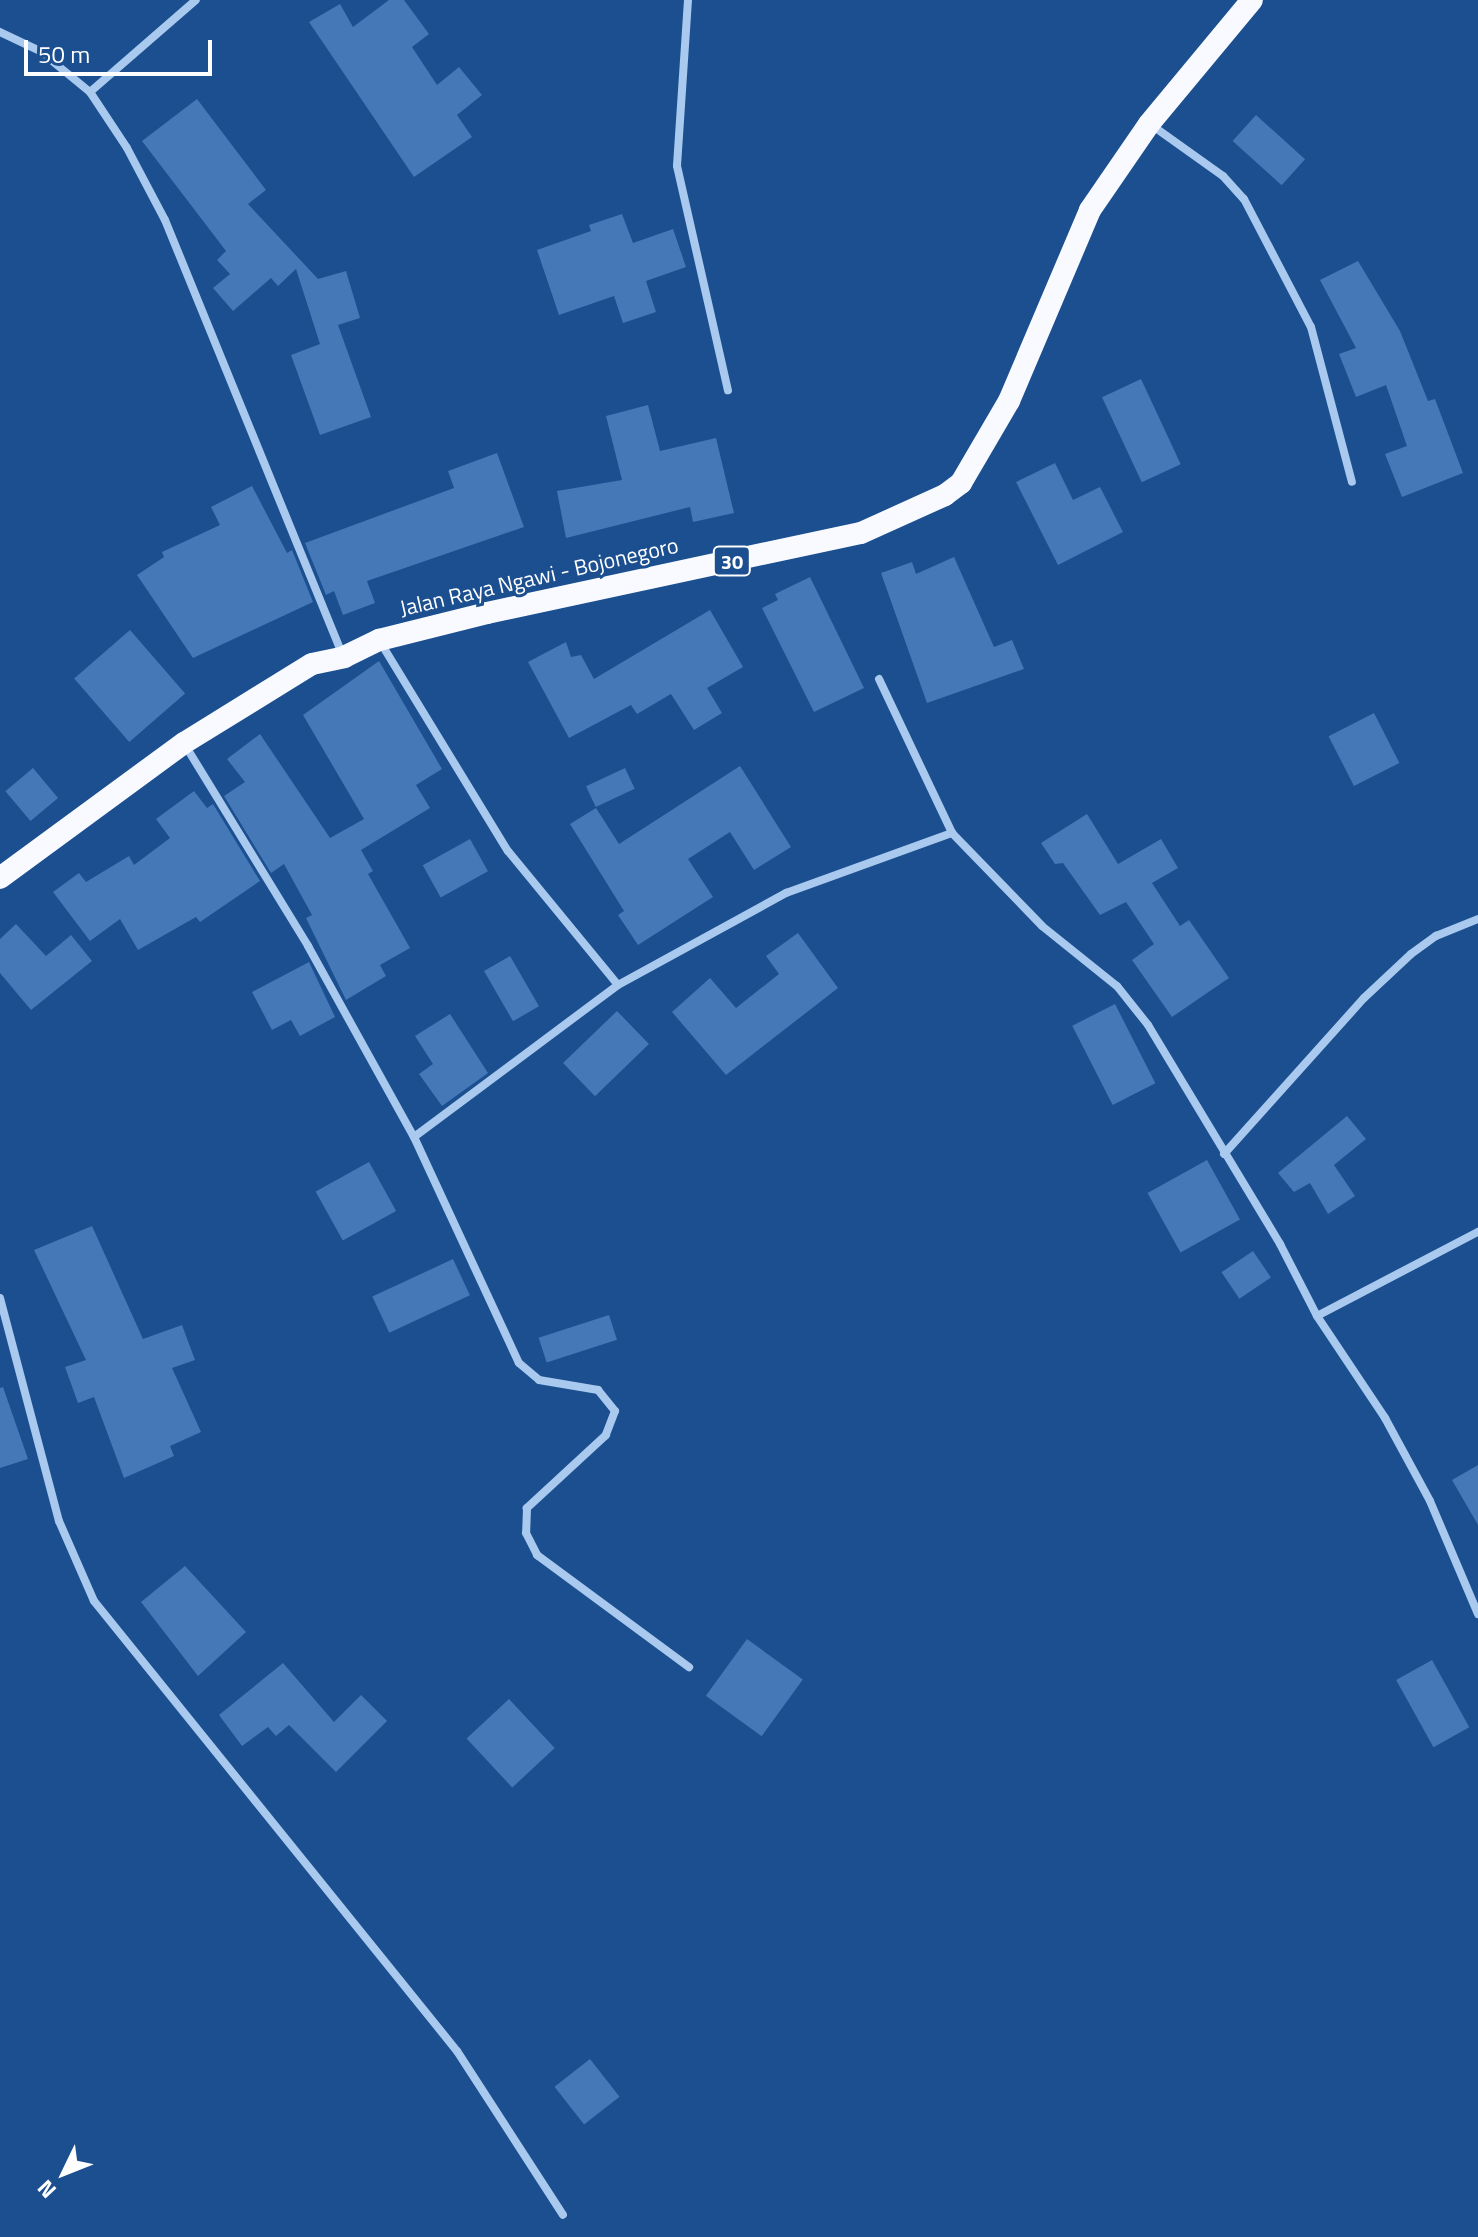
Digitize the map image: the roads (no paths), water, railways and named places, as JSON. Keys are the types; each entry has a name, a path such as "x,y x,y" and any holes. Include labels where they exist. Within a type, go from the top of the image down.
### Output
{"highway":[{"name":"Jalan Raya Ngawi - Bojonegoro","path":"0,878 184,743 288,676 344,657 379,640 861,533 945,495 961,483 1009,401 1090,210 1149,124 1252,0"}],"street":[{"path":"90,92 196,0"},
{"path":"688,0 677,166 728,390"},
{"path":"0,32 40,51 90,92 165,220 344,657"},
{"path":"1149,124 1201,158 1244,199 1311,327 1352,482"},
{"path":"379,640 508,851 618,985"},
{"path":"879,679 952,833 1042,926 1117,986 1148,1025 1280,1244 1317,1316 1385,1418 1430,1501 1478,1614"},
{"path":"184,743 308,946 414,1137 524,1371 539,1380 598,1390 615,1411 612,1428 527,1508 526,1533 537,1555 689,1667"},
{"path":"414,1137 618,985 786,893 952,833"},
{"path":"1224,1154 1364,998 1411,954 1436,936 1478,919"},
{"path":"1317,1316 1478,1232"},
{"path":"0,1298 59,1521 94,1601 457,2051 563,2215"}]}
